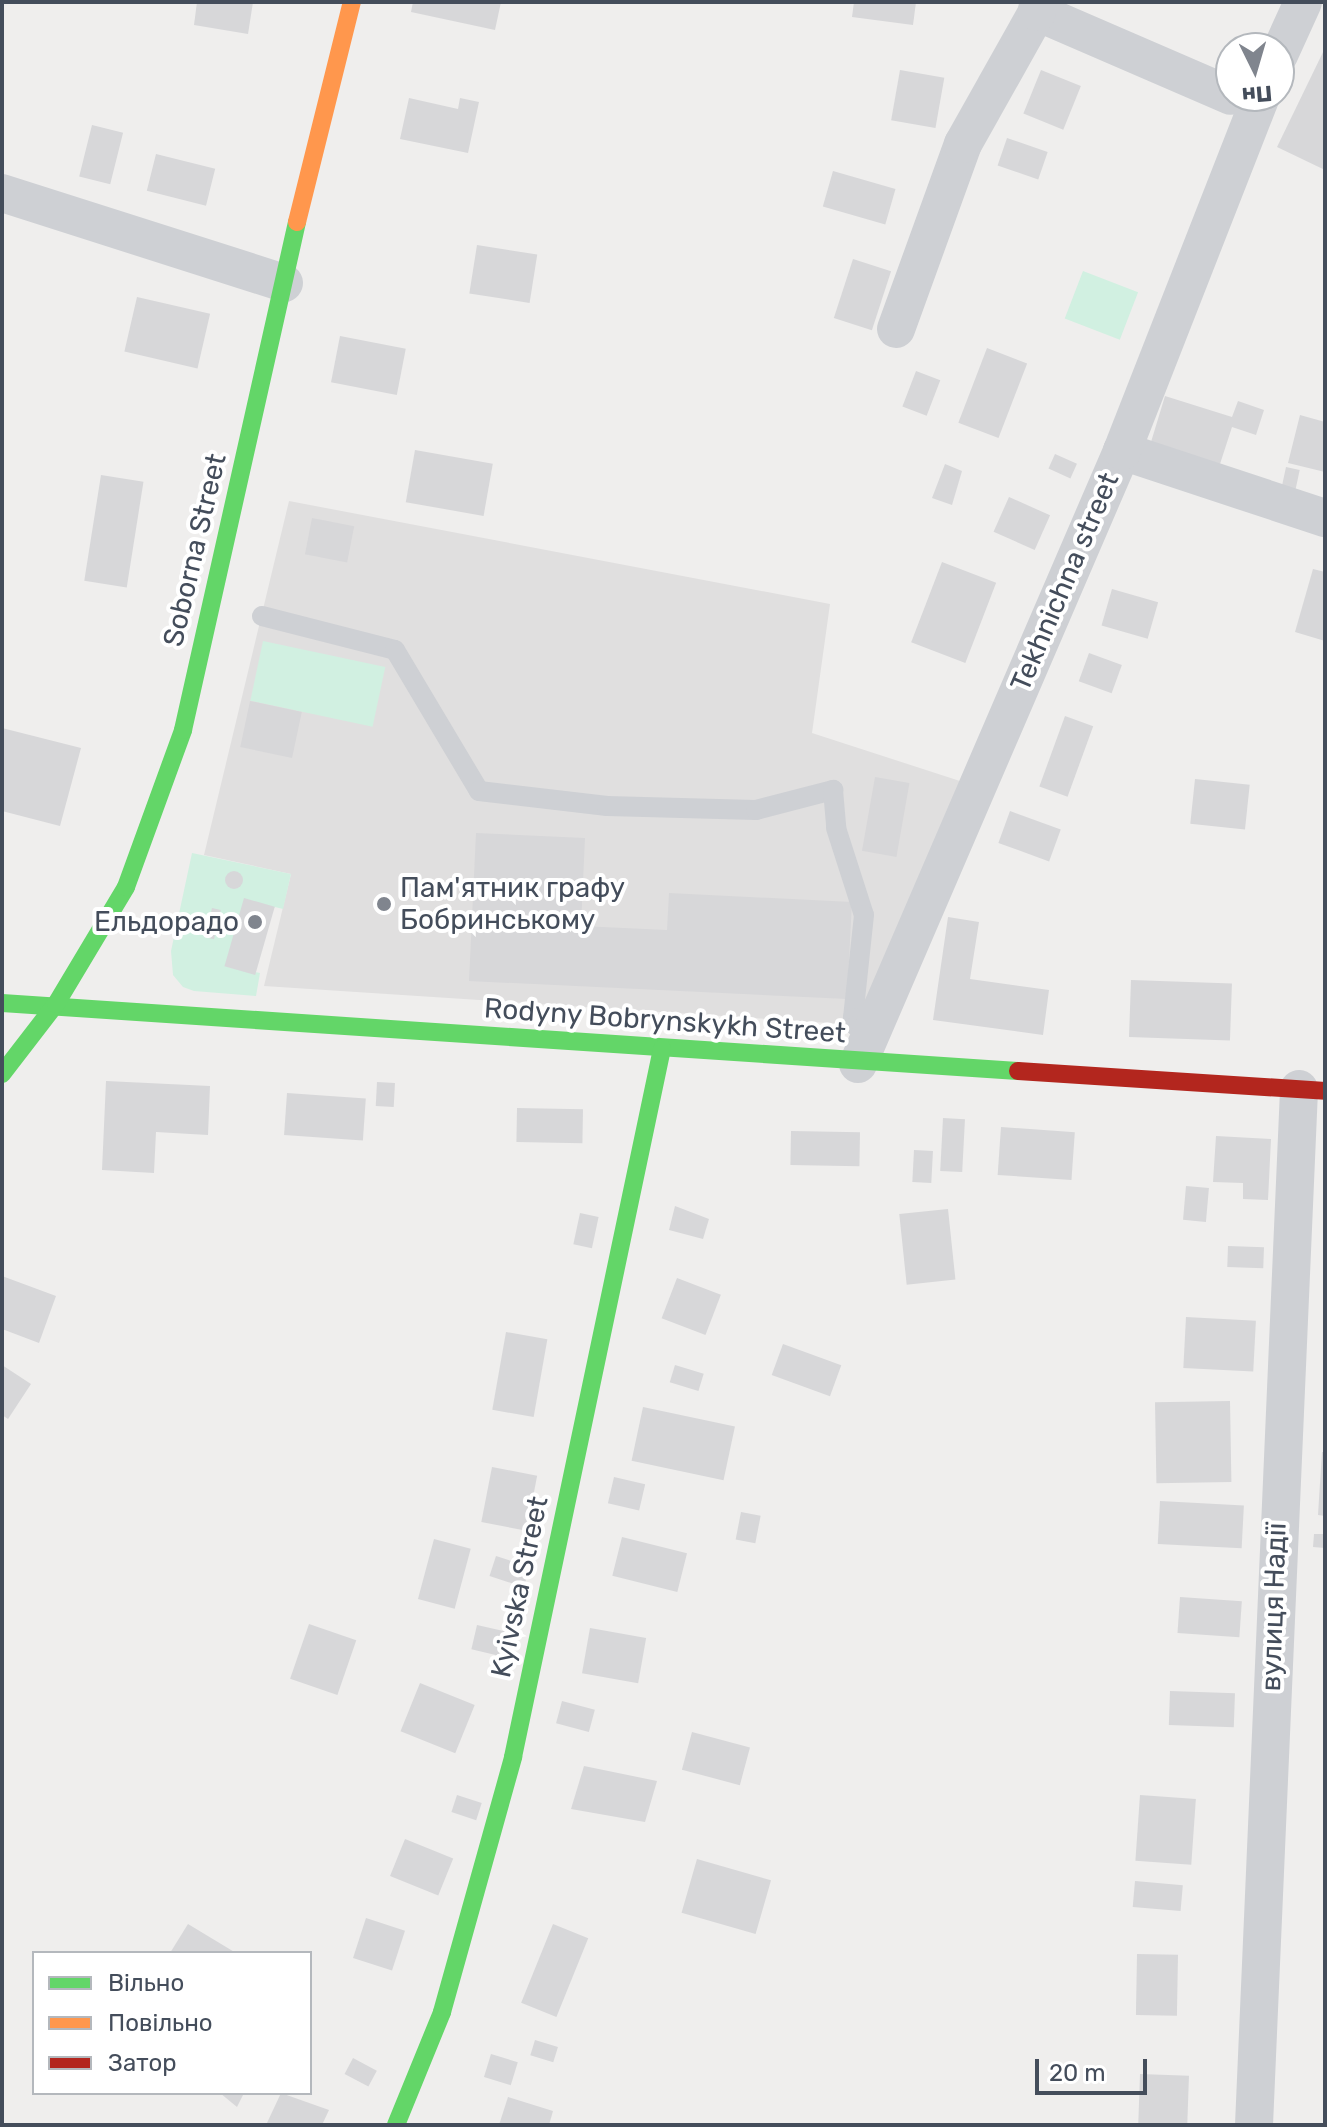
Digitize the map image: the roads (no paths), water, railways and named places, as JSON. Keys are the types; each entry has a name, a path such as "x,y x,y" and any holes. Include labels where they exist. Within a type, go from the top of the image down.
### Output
{"street":[{"name":"Soborna Street","path":"2,1074 56,1004 126,887 183,730 284,283 352,2"},
{"path":"1289,32 1303,2"},
{"path":"896,329 963,144 1038,7 1215,85"},
{"name":"Tekhnichna street","path":"865,1048 1122,451 1240,112"},
{"path":"2,193 284,283"},
{"path":"1122,451 1325,518"},
{"name":"Rodyny Bobrynskykh Street","path":"2,1003 56,1004 662,1049 865,1048 1312,1090"},
{"name":"Kyivska Street","path":"396,2125 442,2012 513,1757 662,1049"},
{"name":"вулиця Надії","path":"1254,2125 1312,1090"}],"lane":[{"path":"262,616 395,650 479,791 607,806 756,810 833,790 836,828 864,915 853,1018 865,1048"}],"place":[{"name":"Пам'ятник графу Бобринському","path":"384,904"},
{"name":"Ельдорадо","path":"255,922"}]}
